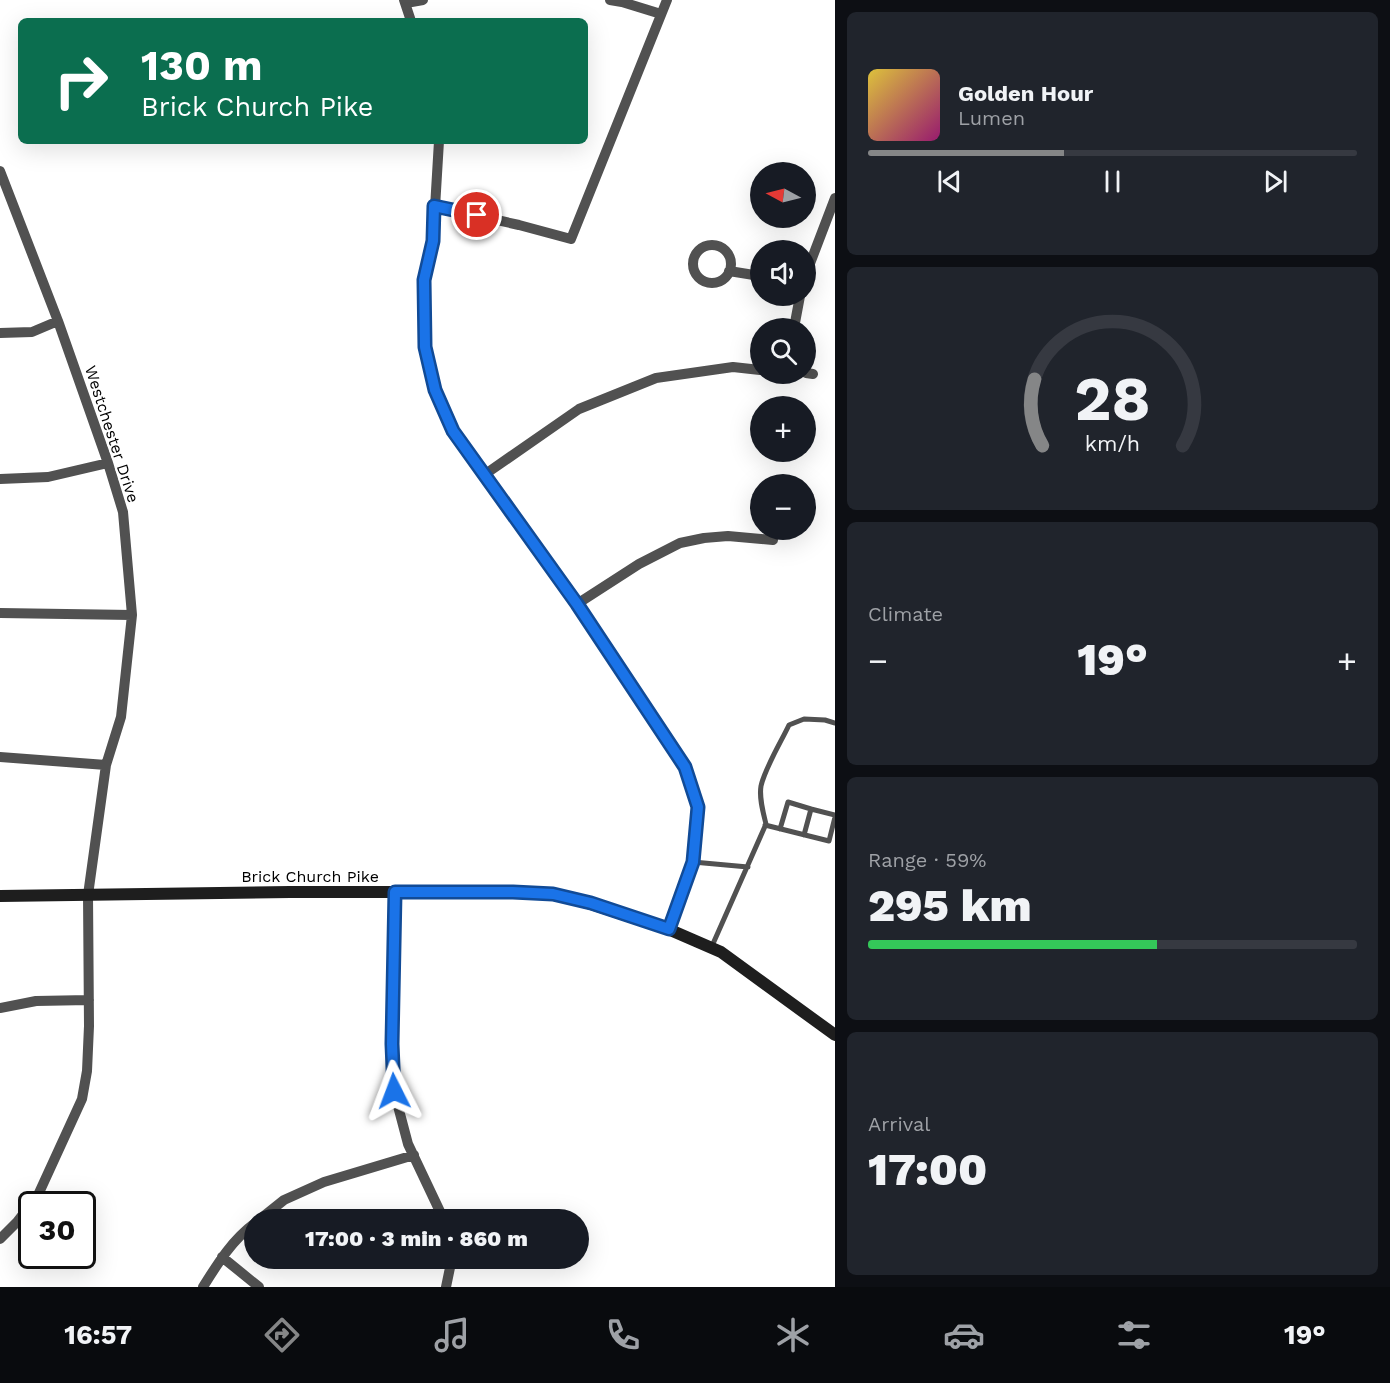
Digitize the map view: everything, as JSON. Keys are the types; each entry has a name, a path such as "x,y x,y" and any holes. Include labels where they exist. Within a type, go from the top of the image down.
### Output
{"main road":[{"name":"Brick Church Pike","path":"0,896 280,892 553,894 591,903 669,929 721,952 835,1035"}],"street":[{"path":"410,18 405,2 423,0"},
{"path":"610,0 661,14"},
{"path":"434,206 571,239 667,0"},
{"path":"439,144 433,241 424,280 425,347 435,390 453,431 577,604 685,767 698,807 693,862 669,929"},
{"name":"Westchester Drive","path":"0,171 3,184 58,321 123,512 132,615 121,717 106,765 88,895 87,1071 82,1099 38,1195 0,1239"},
{"path":"816,248 835,198"},
{"path":"729,271 750,274"},
{"path":"0,333 32,332 58,321"},
{"path":"484,475 579,409 656,378 733,367 750,369"},
{"path":"0,479 48,477 108,463"},
{"path":"577,604 639,564 680,543 728,536 750,538"},
{"path":"0,613 132,615"},
{"path":"0,757 106,765"},
{"path":"395,892 392,1034 394,1091 408,1144 439,1209"},
{"path":"0,1008 36,1001 89,1000"},
{"path":"273,1209 284,1200 324,1182 414,1155"},
{"path":"203,1287 222,1257 244,1231"},
{"path":"222,1257 259,1287"},
{"path":"446,1287 450,1269"}],"lane":[{"path":"711,948 765,825 761,786 789,725 804,719 835,723"},
{"path":"765,825 780,829 829,841 835,816 788,802 780,829"},
{"path":"804,835 811,809"},
{"path":"693,862 748,867"}],"route":[{"path":"394,1091 392,968 395,892 553,894 591,903 669,929 694,854 698,807 685,767 577,604 453,431 435,390 425,347 424,280 433,241 434,206 477,215"}]}
